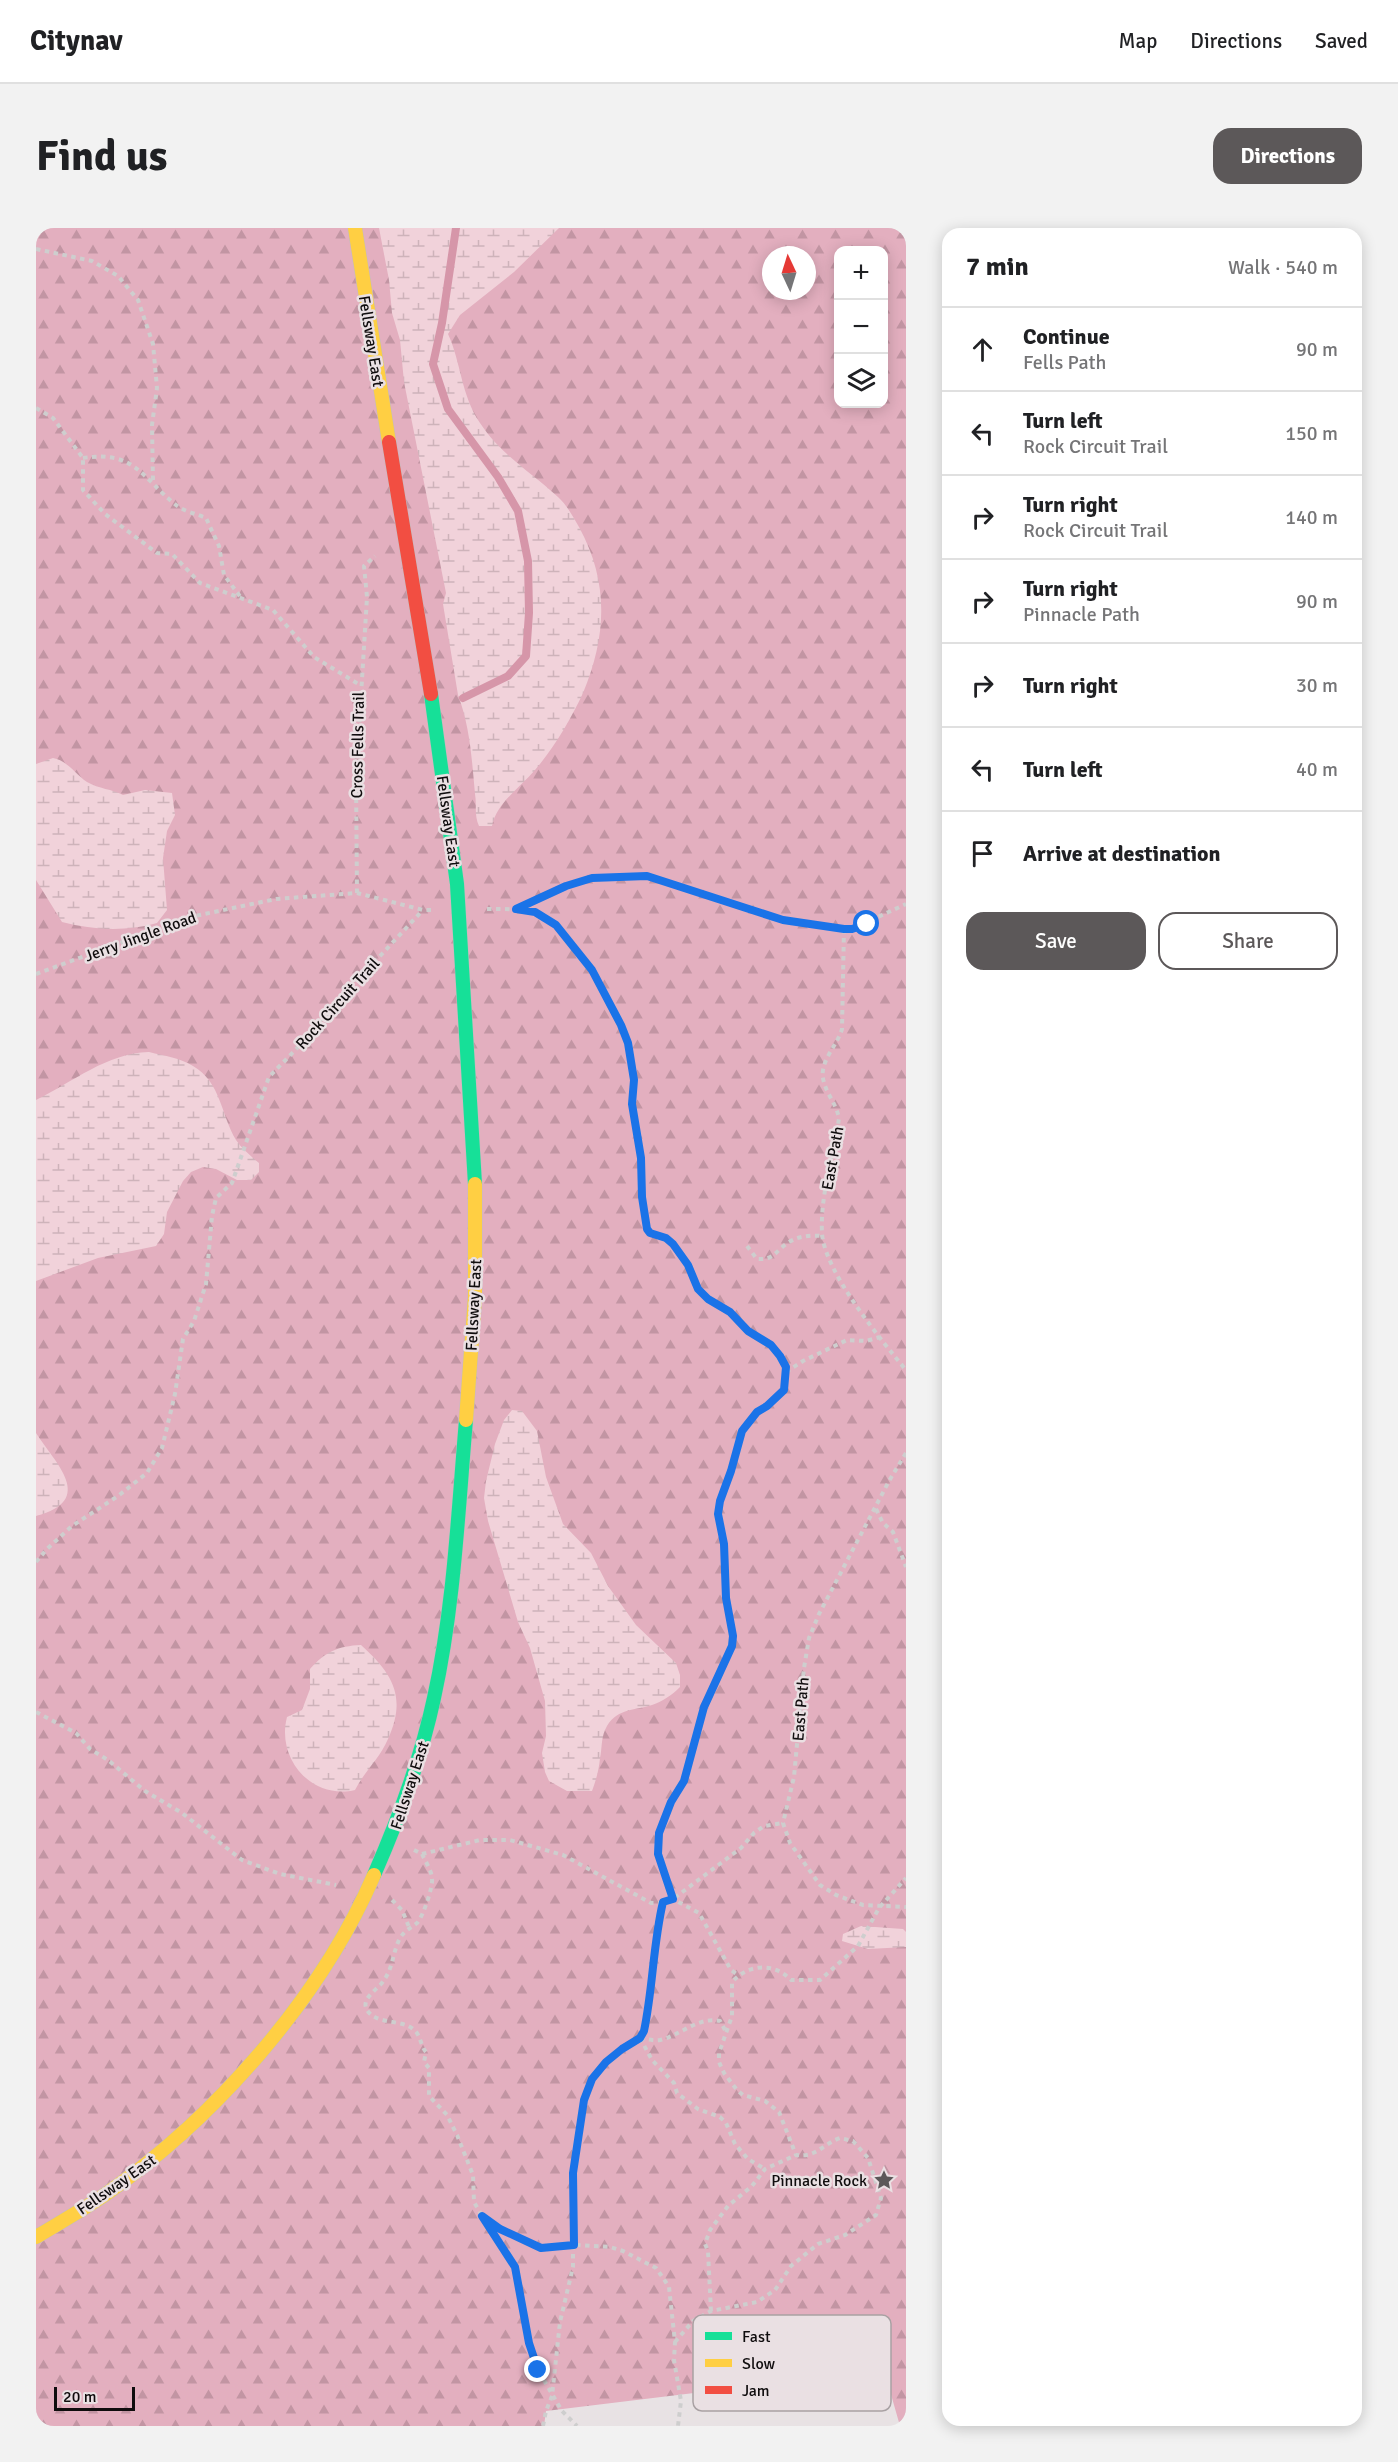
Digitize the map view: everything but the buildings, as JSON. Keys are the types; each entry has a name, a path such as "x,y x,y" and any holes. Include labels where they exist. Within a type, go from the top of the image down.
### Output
{"main road":[{"name":"Fellsway East","path":"36,2237 157,2157 227,2090 272,2040 307,1994 349,1928 387,1848 413,1778 438,1681 459,1512 469,1383 476,1247 472,1103 454,861 418,616 371,342 355,228"}],"path":[{"path":"36,249 92,261 118,276 138,300 153,344 157,388 152,425 153,482"},
{"path":"36,408 53,418 83,458 98,456 126,460 153,482 177,507 207,518 219,546 224,575 242,599"},
{"name":"Cross Fells Trail","path":"83,458 82,490 105,514 157,553 172,554 200,583 273,610 314,657 360,685 356,779 357,893"},
{"path":"360,685 367,597 364,566 375,556"},
{"path":"738,1975 731,1970 699,1913 673,1899 658,1854 659,1833 671,1802 684,1781 704,1707 732,1646 733,1636 726,1598 724,1544 718,1514 720,1501 742,1431 757,1412 784,1390 786,1372 780,1356 771,1345 748,1331 730,1312 708,1299 698,1289 688,1265 673,1244 666,1238 650,1233 647,1229 642,1197 641,1158 632,1104 634,1080 628,1043 621,1025 592,970 556,925 535,912 516,909 566,886 592,878 647,876 783,920 844,929 867,924 906,904"},
{"name":"Jerry Jingle Road","path":"36,974 190,917 276,899 357,893 423,910"},
{"name":"Rock Circuit Trail","path":"36,1562 47,1548 72,1526 118,1496 147,1473 162,1448 175,1394 183,1339 194,1321 206,1284 212,1216 216,1198 232,1183 269,1077 301,1044 315,1025 334,1009 354,980 423,910"},
{"name":"East Path","path":"844,929 842,1029 823,1070 823,1077 837,1106 839,1118 822,1216 822,1236 833,1266 849,1296 906,1370"},
{"path":"747,1246 757,1259 765,1260 771,1259 783,1246 797,1238 822,1236"},
{"path":"786,1372 847,1340 866,1341 880,1337"},
{"name":"East Path","path":"783,1823 794,1777 809,1638 819,1614 906,1453"},
{"path":"876,1508 883,1523 893,1532 906,1567"},
{"path":"36,1712 76,1733 90,1749 242,1860 280,1874 368,1892"},
{"path":"422,1854 473,1841 510,1840 563,1855 651,1903 663,1902 673,1899 741,1848 754,1833 764,1826 783,1823 790,1843 820,1885 850,1901 879,1908 906,1907"},
{"path":"387,1848 411,1848 422,1854 432,1882 417,1923 409,1927 400,1937 391,1960 390,1972 368,1997 365,2004 368,2011 377,2018 406,2024 416,2030 420,2044 426,2052 424,2062 429,2068 429,2096 447,2115 473,2175 474,2202 515,2267 529,2343 538,2370 562,2411 577,2426"},
{"path":"796,2155 778,2112 765,2101 743,2095 724,2073 719,2062 719,2053 732,2016 732,1982 745,1970 767,1966 785,1974 791,1980 820,1980 858,1946 879,1908 906,1878"},
{"path":"543,2426 552,2396 560,2322 570,2285 574,2245 573,2173 584,2100 592,2079 606,2062 640,2038 647,2016 663,1902"},
{"path":"640,2038 651,2041 662,2040 689,2026 715,2020 720,2021 726,2031"},
{"path":"640,2038 652,2060 674,2084 677,2093 698,2109 720,2117 726,2123 735,2144 748,2159 765,2169"},
{"path":"704,2315 723,2307 757,2302 775,2289 791,2266 818,2244 845,2235 876,2215 881,2198 878,2185 868,2158 853,2141 840,2138 817,2154 796,2155 765,2169 752,2186 728,2205 710,2230 705,2244 708,2251 711,2311"},
{"path":"482,2216 500,2229 541,2248 574,2245 610,2247 656,2268 669,2287 675,2342 674,2360 681,2401 678,2426"},
{"path":"675,2342 693,2321"}],"green space":[{"path":"36,228 906,228 906,2426 900,2426 891,2394 891,2315 693,2315 693,2393 546,2411 544,2426 36,2426"},
{"path":"379,228 559,228 514,272 460,315 448,334 465,390 480,423 497,445 567,507 589,548 600,588 601,609 597,650 583,693 555,743 535,770 504,802 492,826 479,826 477,818 470,744 458,695 443,604 446,593 404,382 400,340 392,313 389,280"},
{"path":"53,758 67,765 87,782 123,795 145,790 172,793 175,815 167,831 163,858 167,910 157,923 133,928 109,929 62,922 36,880 36,764"},
{"path":"149,1052 183,1061 202,1073 215,1090 236,1140 259,1163 259,1172 251,1180 237,1180 216,1169 203,1167 191,1172 183,1181 167,1212 164,1234 156,1246 98,1258 36,1281 36,1100 119,1057"},
{"path":"512,1410 522,1411 537,1431 546,1477 563,1524 591,1553 608,1586 636,1625 676,1663 680,1675 680,1687 667,1698 652,1705 619,1714 609,1723 603,1737 598,1771 592,1791 567,1791 549,1781 545,1772 542,1753 546,1736 545,1701 530,1648 518,1622 488,1521 484,1498 486,1481 495,1444 504,1420"},
{"path":"36,1433 60,1468 68,1491 64,1500 54,1509 36,1516"},
{"path":"361,1645 389,1676 394,1687 396,1711 394,1724 385,1746 355,1790 325,1789 301,1773 292,1761 285,1733 287,1717 302,1710 310,1689 310,1669 316,1663 332,1651"},
{"path":"861,1926 903,1929 906,1932 906,1947 868,1949 842,1941 843,1934"}],"waterway":[{"path":"456,228 442,323 433,364 448,409 498,477 518,511 528,561 529,613 526,656 508,676 463,698"}],"traffic: fast":[{"path":"431,694 457,884 475,1184"},
{"path":"374,1875 392,1832 423,1743 441,1664 451,1595 466,1420"}],"traffic: slow":[{"path":"355,228 389,442"},
{"path":"466,1420 475,1297 475,1184"},
{"path":"36,2237 98,2200 147,2164 225,2092 295,2010 352,1921 374,1875"}],"traffic: jam":[{"path":"389,442 431,694"}],"place":[{"name":"Pinnacle Rock","path":"884,2180"}],"route":[{"path":"538,2370 529,2343 515,2267 482,2216 500,2229 526,2239 541,2248 574,2245 573,2173 584,2100 592,2079 606,2062 640,2038 644,2031 656,1956 659,1920 663,1902 673,1899 658,1854 659,1833 671,1802 684,1781 692,1744 704,1707 732,1646 733,1636 726,1598 724,1544 718,1514 720,1501 742,1431 757,1412 784,1390 787,1378 786,1367 771,1345 748,1331 741,1322 718,1303 708,1299 698,1289 688,1265 673,1244 666,1238 650,1233 647,1229 642,1197 641,1158 632,1104 634,1080 628,1043 621,1025 592,970 556,925 535,912 516,909 566,886 592,878 647,876 783,920 844,929 867,924"}]}
